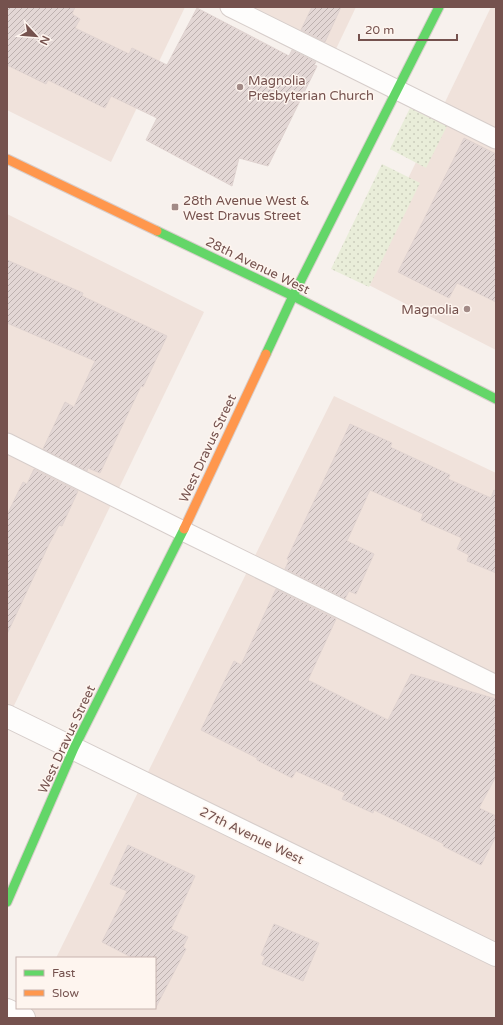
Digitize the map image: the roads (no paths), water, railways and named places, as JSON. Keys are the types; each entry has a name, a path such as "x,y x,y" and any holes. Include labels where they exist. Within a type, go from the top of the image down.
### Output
{"street":[{"name":"West Dravus Street","path":"7,902 74,748 183,531 293,296 439,7"},
{"name":"28th Avenue West","path":"7,158 293,296 496,399"},
{"name":"27th Avenue West","path":"7,716 496,955"},
{"path":"7,1010 24,1018"}],"lane":[{"path":"230,7 496,139"},
{"path":"7,443 496,685"}],"place":[{"name":"Magnolia Presbyterian Church","path":"240,87"},
{"name":"28th Avenue West & West Dravus Street","path":"175,207"},
{"name":"Magnolia","path":"467,309"}]}
